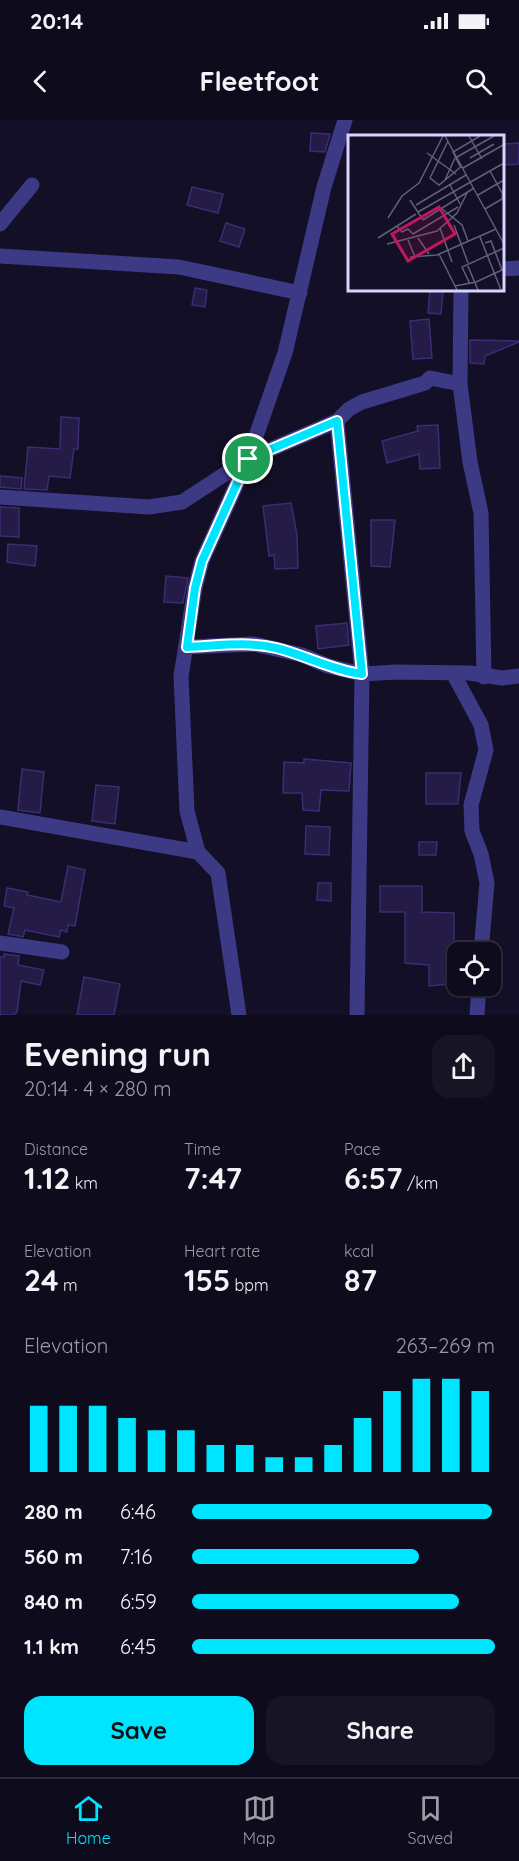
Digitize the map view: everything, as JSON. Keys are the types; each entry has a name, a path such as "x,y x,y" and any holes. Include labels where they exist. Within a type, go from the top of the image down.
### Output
{"street":[{"path":"239,1015 218,873 198,852 187,811 181,675 195,588 202,561 248,459 285,353 324,187 345,120"},
{"path":"0,224 32,185"},
{"path":"0,256 178,267 300,292"},
{"path":"504,269 519,268"},
{"path":"461,291 460,384 470,462 481,513 484,677"},
{"path":"0,497 149,507 183,502 248,459 337,421 349,409 362,402 425,383 430,378 460,384"},
{"path":"337,421 362,674 357,1015"},
{"path":"187,647 254,644 283,650 328,666 362,674 453,673 484,677 519,676"},
{"path":"453,673 481,725 486,750 471,805 472,831 481,854 487,883 482,942"},
{"path":"0,817 198,852"},
{"path":"0,943 63,952"},
{"path":"477,1015 478,996"}],"building":[{"path":"311,133 330,134 325,152 310,151"},
{"path":"519,143 519,164 504,165 504,144"},
{"path":"192,187 223,194 218,213 187,205"},
{"path":"226,223 245,229 239,247 220,241"},
{"path":"195,288 207,290 205,307 192,305"},
{"path":"430,291 443,291 441,314 428,313"},
{"path":"429,319 432,358 413,359 410,321"},
{"path":"470,340 519,342 485,356 484,364 470,363"},
{"path":"61,417 79,418 78,449 74,449 70,478 49,476 47,490 24,489 28,447 60,449"},
{"path":"438,425 440,468 420,469 419,454 387,463 382,441 418,431 417,426"},
{"path":"0,476 22,478 21,489 0,487"},
{"path":"291,503 297,535 298,568 275,569 274,555 269,556 263,506"},
{"path":"0,507 19,508 19,537 0,536"},
{"path":"371,520 395,520 390,567 371,566"},
{"path":"8,544 37,546 35,566 7,562"},
{"path":"166,576 188,578 183,603 164,602"},
{"path":"347,623 349,645 318,649 316,626"},
{"path":"304,759 351,763 349,791 321,790 319,811 303,810 302,793 283,793 284,762 304,763"},
{"path":"22,769 44,772 40,813 18,810"},
{"path":"426,773 461,773 458,804 426,804"},
{"path":"96,785 119,787 115,824 92,821"},
{"path":"306,826 330,827 329,855 305,854"},
{"path":"419,842 437,842 436,855 419,855"},
{"path":"68,866 85,870 75,926 68,925 67,932 61,930 59,937 25,930 23,937 8,934 14,908 4,906 7,888 61,902"},
{"path":"318,883 331,883 331,901 317,900"},
{"path":"380,886 422,886 422,912 454,913 454,942 447,942 447,984 429,986 429,965 405,963 405,912 380,912"},
{"path":"4,954 19,956 18,965 44,970 40,985 21,981 17,1012 14,1015 0,1015 0,957 4,957"},
{"path":"84,977 120,984 114,1015 77,1015"}],"route":[{"path":"337,421 362,674 346,672 274,647 233,644 187,647 195,588 202,561 248,459 337,421"}]}
